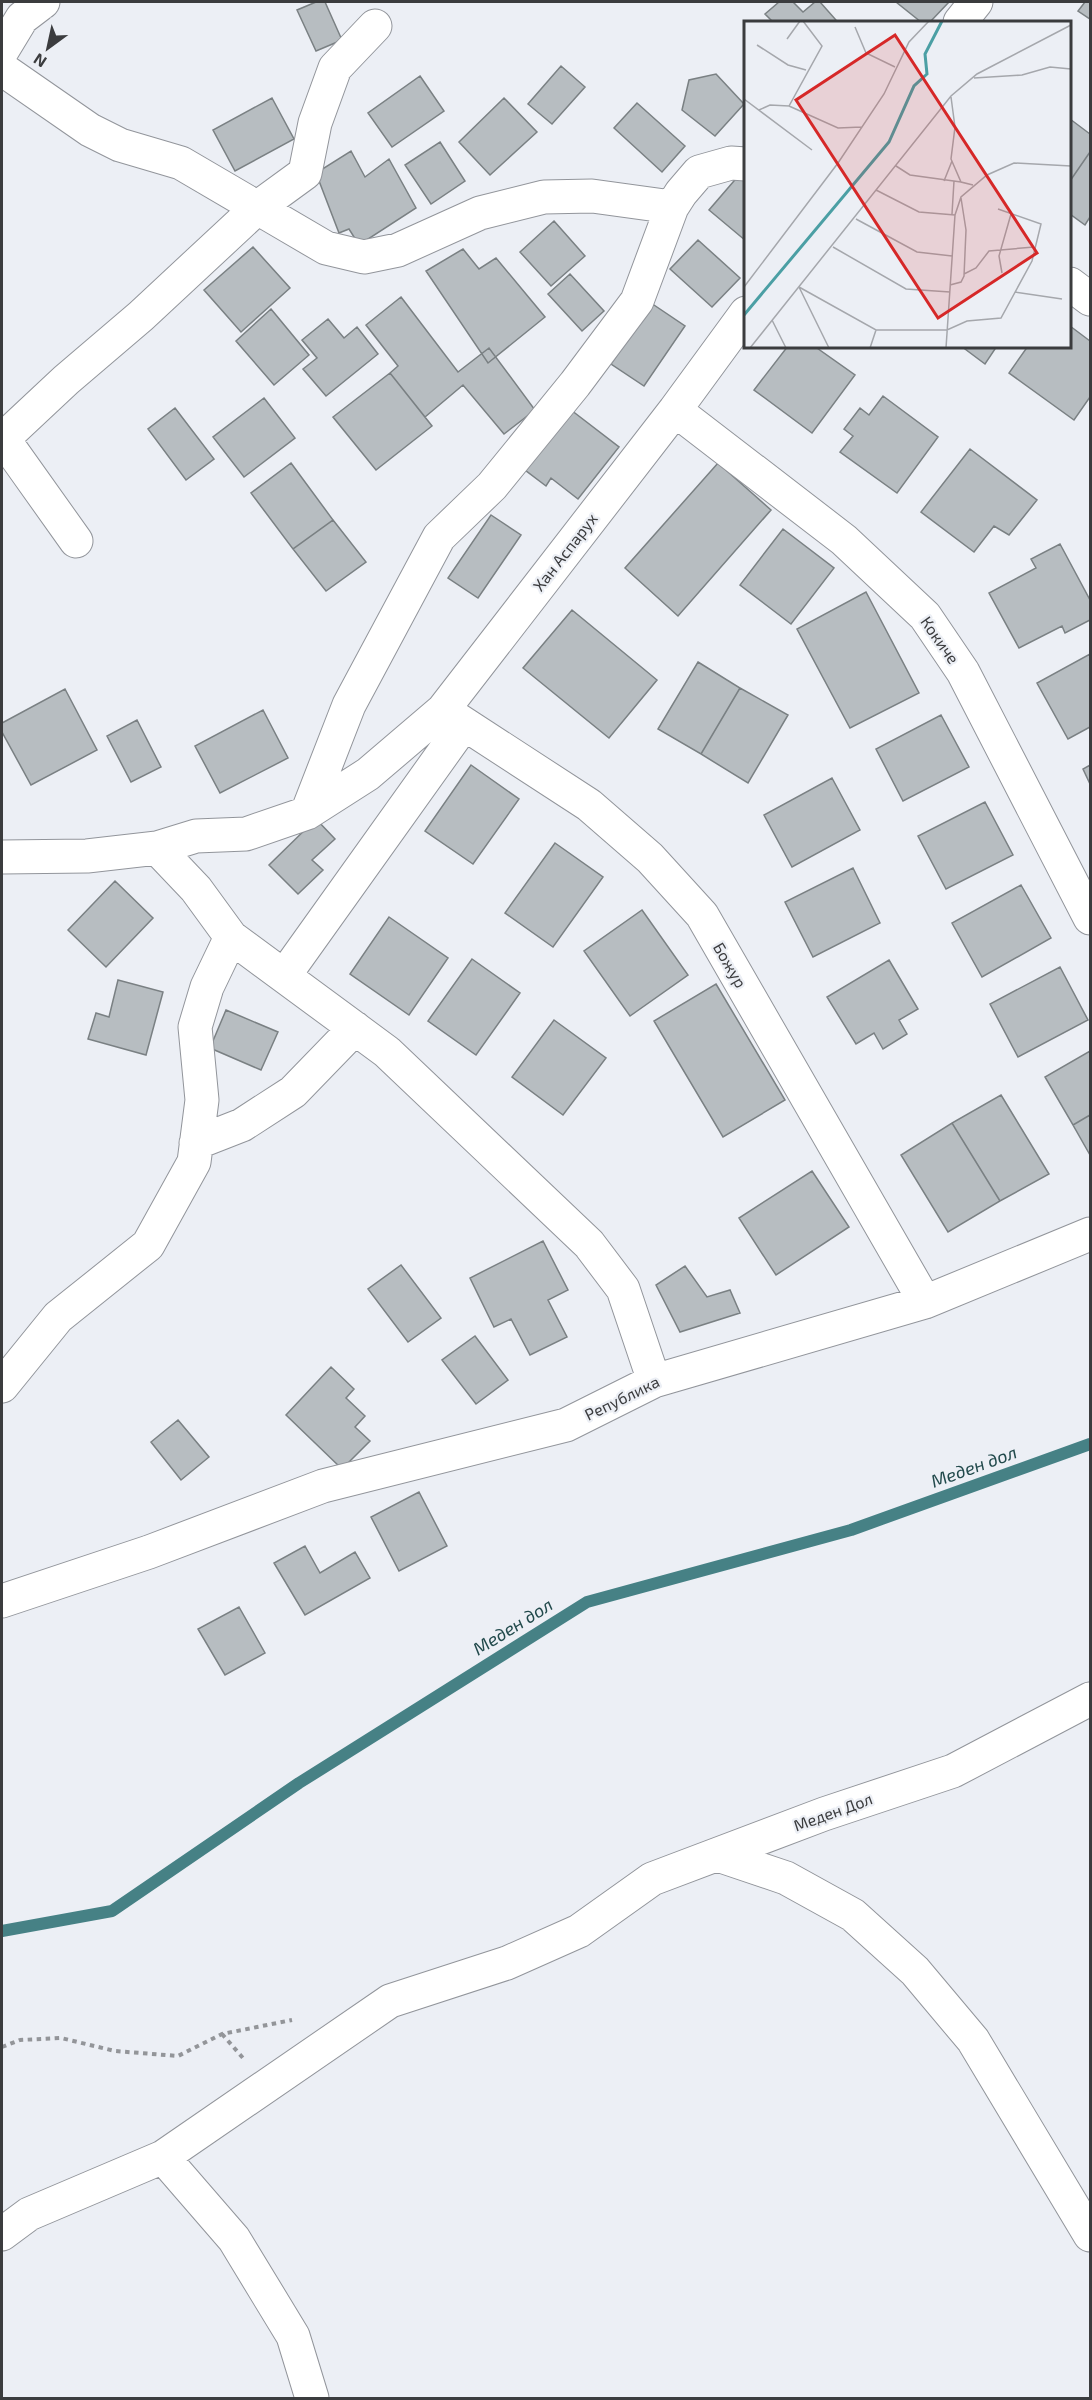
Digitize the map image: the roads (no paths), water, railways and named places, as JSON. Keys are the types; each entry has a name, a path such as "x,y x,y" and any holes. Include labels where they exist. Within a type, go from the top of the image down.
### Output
{"street":[{"path":"2,51 22,18 43,2"},
{"path":"961,21 976,2"},
{"path":"76,542 2,438 141,316 256,208 305,173 315,123 335,68 375,26"},
{"path":"2,69 90,130 120,145 181,163 326,248 364,256 398,250 480,213 544,197 592,195 672,207"},
{"path":"307,813 349,705 439,537 492,486 637,301 672,207 699,172 731,163 744,164"},
{"path":"1071,285 1090,299"},
{"name":"Хан Аспарух","path":"2,857 87,856 158,848 196,836 246,834 307,813 453,717 744,317"},
{"name":"Кокиче","path":"675,410 844,540 925,616 963,672 1090,918"},
{"path":"284,976 453,717"},
{"name":"Божур","path":"453,717 589,805 650,858 702,915 926,1302"},
{"path":"158,848 196,890 231,936 387,1052 589,1244 623,1289 654,1380"},
{"path":"2,1386 58,1317 148,1245 194,1162 202,1100 195,1027 207,987 231,936"},
{"path":"196,1143 242,1125 292,1092 355,1028"},
{"name":"Република","path":"2,1601 149,1552 323,1486 566,1425 654,1380 926,1302 1090,1234"},
{"name":"Меден Дол","path":"2,2234 29,2214 163,2157 390,2001 507,1963 579,1931 652,1879 824,1814 953,1771 1090,1699"},
{"path":"718,1855 786,1878 853,1915 915,1971 973,2040 1090,2235"},
{"path":"163,2157 234,2239 293,2336 312,2398"}],"waterway":[{"name":"Меден дол","path":"2,1931 112,1911 299,1783 587,1602 851,1530 1090,1444"}]}
